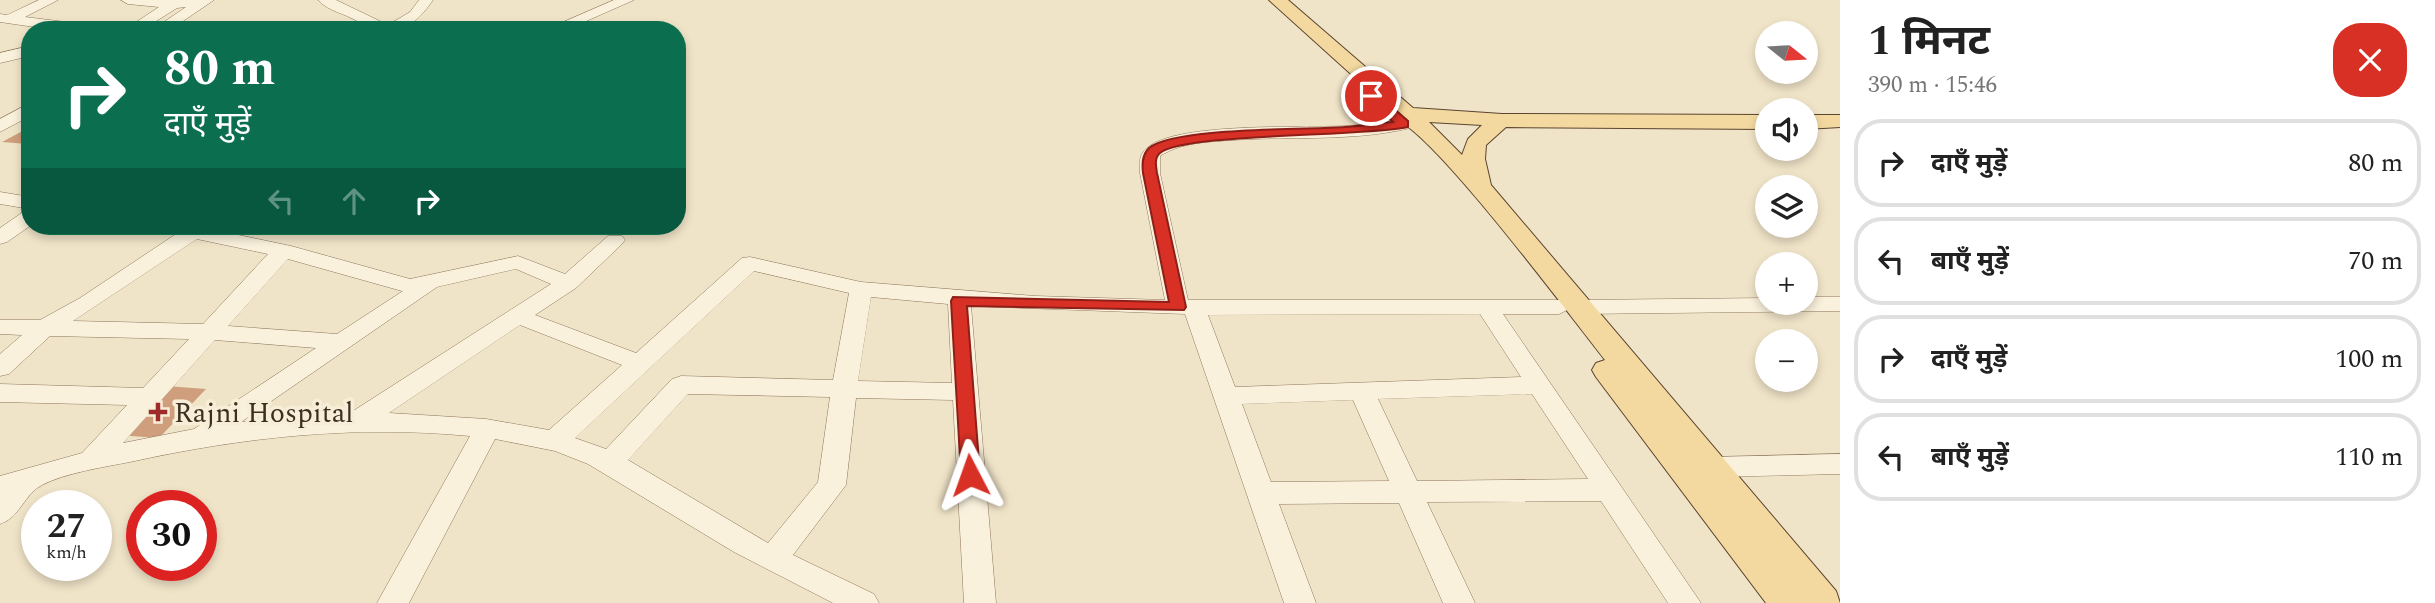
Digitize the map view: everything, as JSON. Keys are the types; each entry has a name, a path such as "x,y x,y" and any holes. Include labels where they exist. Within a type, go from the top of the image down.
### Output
{"main road":[{"path":"1264,0 1479,186 1788,603"},
{"path":"1278,0 1368,79 1407,122 1711,467 1822,603"},
{"path":"1368,79 1487,123 1755,122"},
{"path":"1818,122 1840,121"},
{"path":"1407,122 1755,130"},
{"path":"1479,186 1473,150 1487,123"},
{"path":"1818,130 1840,130"}],"street":[{"path":"4,19 51,0"},
{"path":"128,0 207,1"},
{"path":"325,0 369,21"},
{"path":"404,21 415,15 426,0"},
{"path":"574,21 627,0"},
{"path":"174,21 207,1"},
{"path":"146,21 178,2"},
{"path":"0,58 21,53"},
{"path":"0,113 21,100"},
{"path":"0,127 21,114"},
{"path":"1300,603 1226,396 1186,307 1149,161 1153,151 1168,144 1225,136 1346,131 1407,122"},
{"path":"0,198 21,202"},
{"path":"0,238 21,223"},
{"path":"0,368 43,329 190,235"},
{"path":"222,235 410,286 518,262 568,282"},
{"path":"354,423 568,282 615,240"},
{"path":"92,460 283,251"},
{"path":"553,442 750,263 861,289 959,301 1292,309 1840,303"},
{"path":"197,438 433,281"},
{"path":"773,558 832,485 861,289"},
{"path":"959,301 980,603"},
{"path":"1488,307 1685,603"},
{"path":"517,316 640,363"},
{"path":"0,327 208,332 342,342"},
{"path":"609,464 681,385 965,392"},
{"path":"1226,396 1539,385"},
{"path":"1361,390 1459,603"},
{"path":"0,393 149,397"},
{"path":"7,490 92,460 240,431 354,423 447,424 487,429 553,442 597,457 773,558 863,603"},
{"path":"393,603 487,429"},
{"path":"1711,467 1840,464"},
{"path":"1261,493 1609,490"}],"building":[{"path":"21,132 21,143 2,142"},
{"path":"166,386 206,389 159,438 117,435"}],"place":[{"name":"Rajni Hospital","path":"158,412"}],"route":[{"path":"970,475 959,301 1178,307 1150,173 1149,161 1153,151 1168,144 1225,136 1346,131 1404,124 1371,96"}]}
